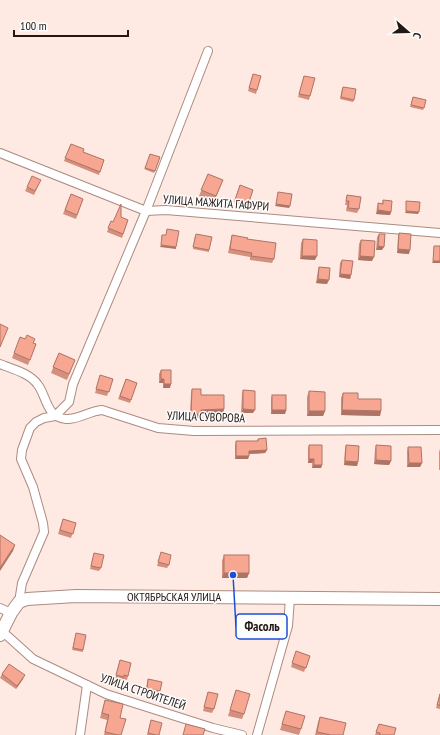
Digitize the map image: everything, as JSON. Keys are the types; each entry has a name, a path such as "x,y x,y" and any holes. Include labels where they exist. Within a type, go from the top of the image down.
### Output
{"street":[{"path":"1,634 6,611 19,602 22,583 44,532 33,487 21,459 22,450 30,428 36,422 44,418 55,416 69,402 73,384 146,211 208,51"},
{"name":"УЛИЦА МАЖИТА ГАФУРИ","path":"0,153 146,211 166,210 440,233"},
{"path":"0,364 31,378 38,385 44,400 55,416"},
{"name":"УЛИЦА СУВОРОВА","path":"55,416 72,419 96,410 102,410 158,428 194,431 440,430"},
{"name":"ОКТЯБРЬСКАЯ УЛИЦА","path":"19,602 27,599 76,596 440,599"},
{"path":"257,735 288,626 290,598"},
{"name":"УЛИЦА СТРОИТЕЛЕЙ","path":"1,634 33,659 106,694 213,728 242,735"},
{"path":"80,735 87,685"}],"building":[{"path":"253,74 261,76 257,90 249,88"},
{"path":"304,76 315,78 310,96 299,94"},
{"path":"343,87 356,89 354,100 341,97"},
{"path":"413,97 426,100 424,108 411,105"},
{"path":"71,144 84,149 83,152 104,160 100,172 65,158"},
{"path":"150,154 160,157 155,171 145,168"},
{"path":"208,174 223,180 216,196 201,190"},
{"path":"32,176 41,180 35,191 27,187"},
{"path":"240,185 253,190 248,205 235,200"},
{"path":"278,192 292,194 290,206 276,204"},
{"path":"71,194 83,199 77,215 65,210"},
{"path":"347,195 361,197 359,209 348,208 349,201 346,201"},
{"path":"383,200 392,201 391,212 378,210 378,203 383,204"},
{"path":"406,201 420,202 419,212 406,211"},
{"path":"121,204 121,217 128,220 123,234 108,228 111,221 113,222"},
{"path":"167,229 179,231 176,247 161,245 162,235 166,235"},
{"path":"399,233 411,234 410,250 398,249"},
{"path":"196,234 212,237 209,250 193,247"},
{"path":"379,234 385,234 384,247 378,246"},
{"path":"232,235 248,238 247,239 276,243 274,259 251,256 252,253 230,249"},
{"path":"303,239 317,240 317,256 302,256"},
{"path":"361,240 375,241 374,257 360,256"},
{"path":"434,246 440,246 440,261 433,261"},
{"path":"342,260 353,261 351,275 340,274"},
{"path":"319,267 330,268 329,280 318,279"},
{"path":"0,324 8,328 0,347"},
{"path":"27,335 35,339 33,343 36,344 30,360 14,353 20,337 25,339"},
{"path":"59,353 75,360 69,374 53,367"},
{"path":"161,370 171,370 171,384 164,384 164,379 161,379"},
{"path":"100,375 113,379 109,392 96,389"},
{"path":"126,379 137,383 131,400 120,396"},
{"path":"192,389 201,389 201,395 224,395 224,409 201,410 201,414 191,414"},
{"path":"243,390 255,391 255,410 243,409"},
{"path":"309,391 325,392 325,411 309,411"},
{"path":"343,393 358,393 358,399 381,399 381,411 342,410"},
{"path":"272,395 286,395 286,410 272,410"},
{"path":"266,438 267,450 249,451 249,456 236,456 236,441 258,441 258,439"},
{"path":"309,445 322,445 322,465 314,465 314,459 309,459"},
{"path":"346,445 359,446 358,462 345,461"},
{"path":"376,445 391,446 391,461 376,460"},
{"path":"408,447 421,447 422,463 409,463"},
{"path":"63,519 76,523 73,534 60,530"},
{"path":"0,535 15,545 0,568"},
{"path":"161,552 171,555 169,565 158,562"},
{"path":"94,553 104,555 101,568 91,566"},
{"path":"224,555 249,555 249,573 224,573"},
{"path":"76,633 86,635 83,650 73,648"},
{"path":"296,651 310,656 306,668 292,663"},
{"path":"120,660 131,663 128,676 124,675 124,677 116,675"},
{"path":"9,664 25,675 17,686 2,674"},
{"path":"148,679 162,682 160,691 147,689"},
{"path":"236,690 250,694 244,714 230,710"},
{"path":"208,692 218,694 214,709 204,707"},
{"path":"440,694 440,705 437,705"},
{"path":"105,700 123,704 120,718 126,719 121,735 105,732 109,715 102,713"},
{"path":"286,711 305,716 301,729 282,724"},
{"path":"320,717 346,723 343,735 331,735 317,732"},
{"path":"151,720 162,723 159,735 148,733"},
{"path":"186,724 205,729 203,735 183,735"},
{"path":"379,724 396,728 394,735 380,735 380,733 376,732"}],"place":[{"name":"Фасоль","path":"233,575"}]}
